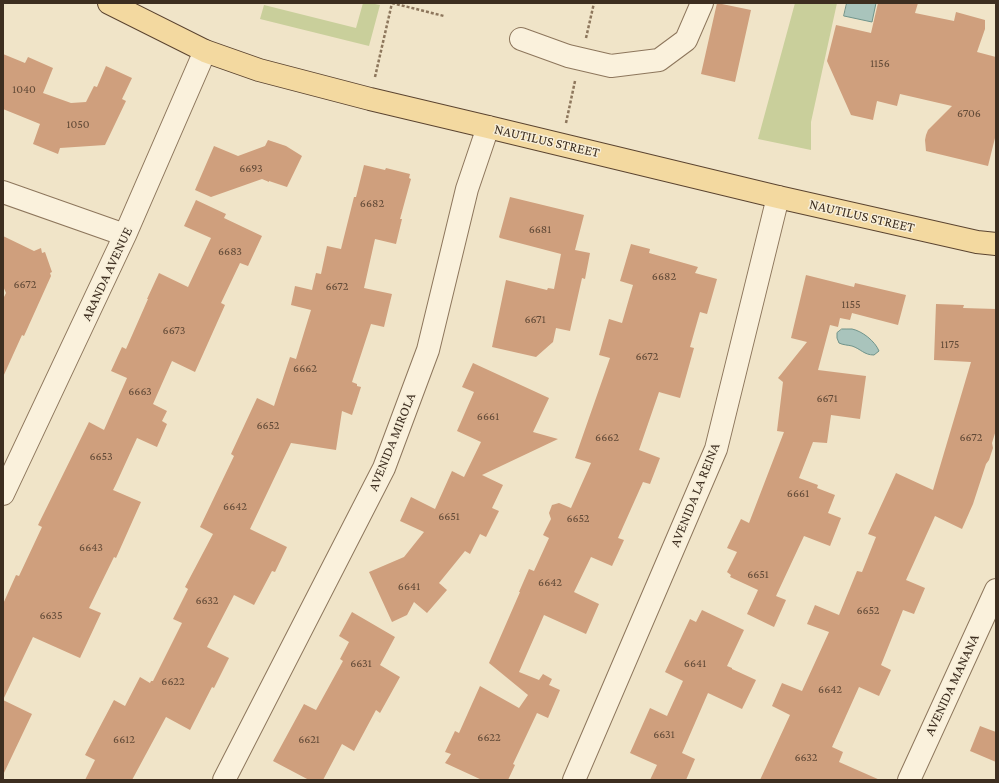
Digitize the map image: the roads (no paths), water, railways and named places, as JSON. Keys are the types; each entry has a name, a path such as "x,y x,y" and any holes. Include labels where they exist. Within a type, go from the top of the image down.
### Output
{"main road":[{"name":"NAUTILUS STREET","path":"109,3 206,51 259,70 370,99 778,197 977,242 996,244"}],"street":[{"path":"521,39 568,56 611,66 659,60 686,40 702,3"},
{"name":"ARANDA AVENUE","path":"3,494 125,235 206,51"},
{"name":"AVENIDA MIROLA","path":"224,780 384,468 428,350 467,189 488,127"},
{"path":"3,192 125,235"},
{"name":"AVENIDA LA REINA","path":"574,780 716,450 778,197"},
{"name":"AVENIDA MANANA","path":"909,780 996,590"}],"water":[{"path":"847,3 876,3 872,22 844,16"},
{"path":"842,329 852,329 864,334 871,340 879,351 874,355 871,355 852,346 839,343 837,333"}]}
